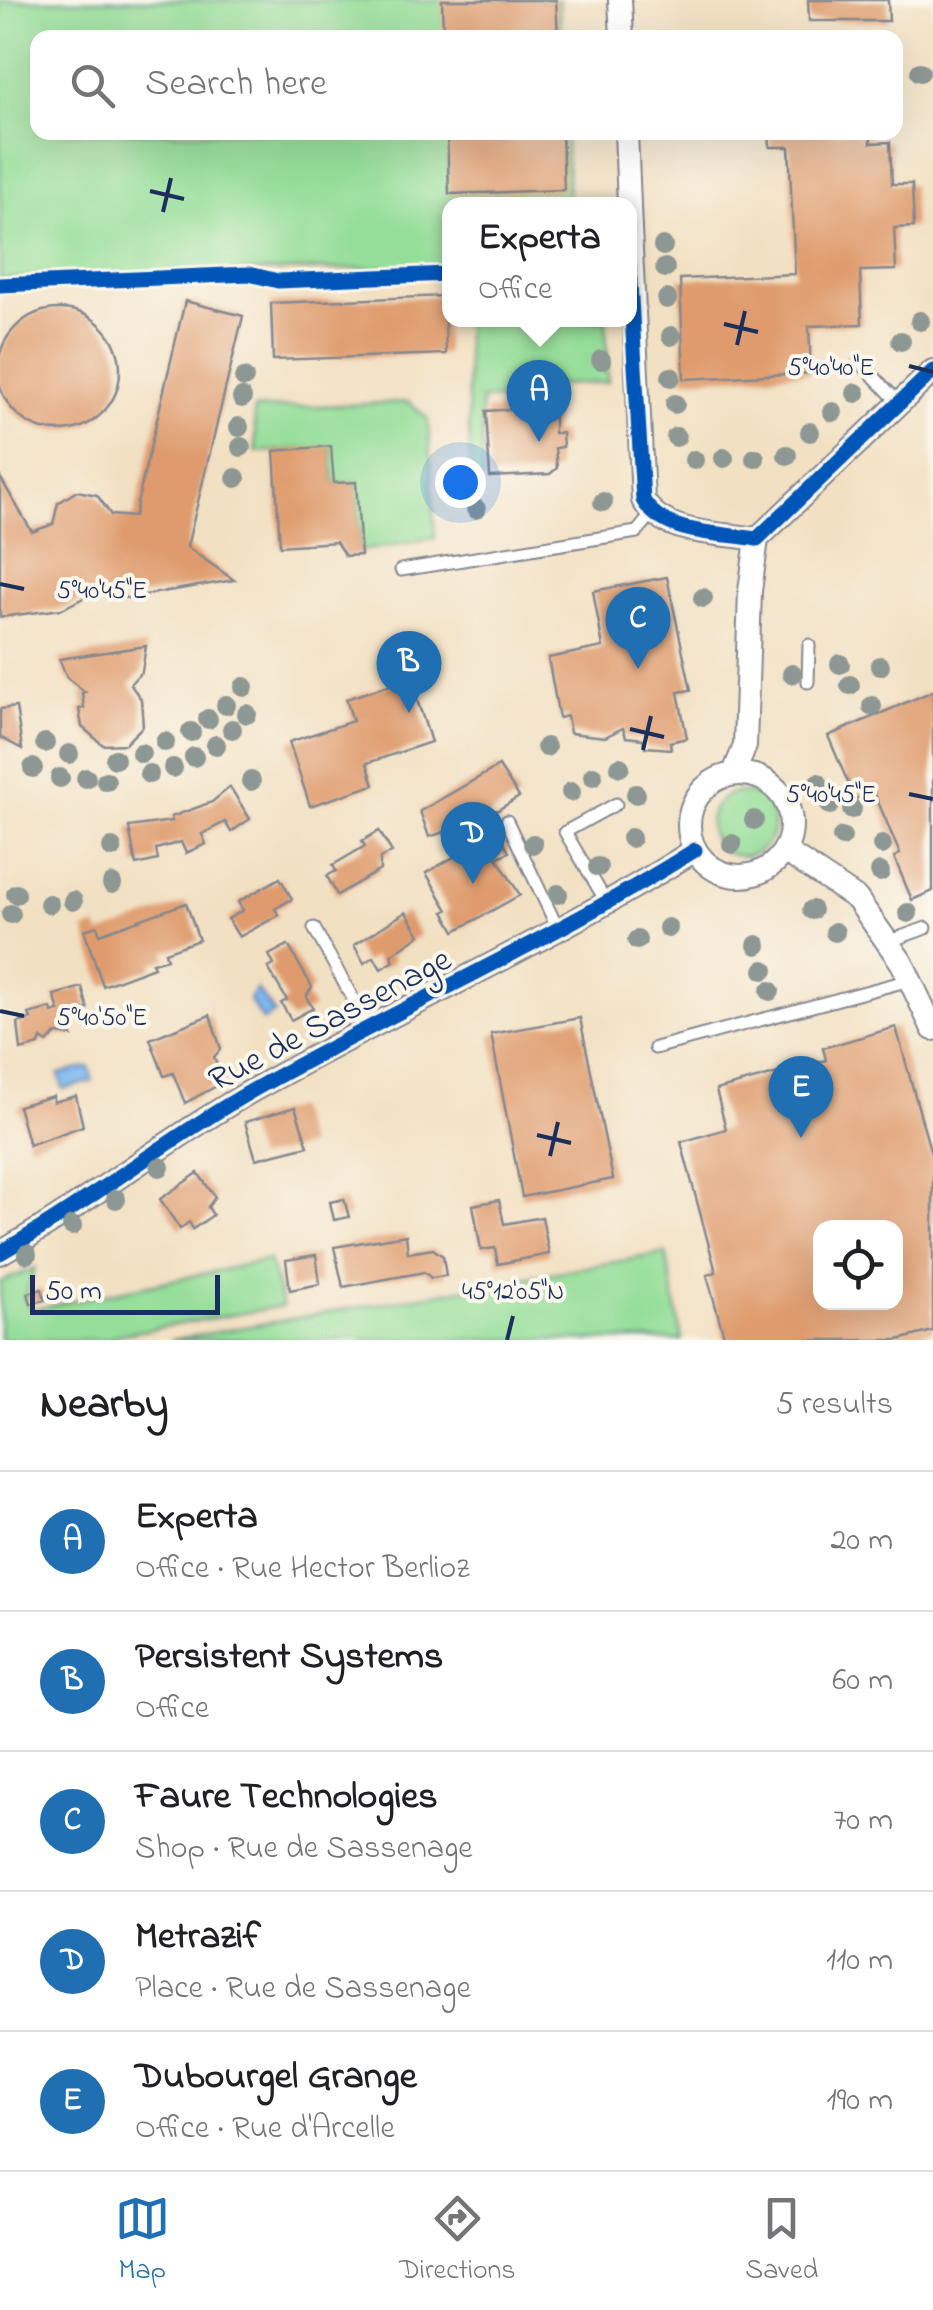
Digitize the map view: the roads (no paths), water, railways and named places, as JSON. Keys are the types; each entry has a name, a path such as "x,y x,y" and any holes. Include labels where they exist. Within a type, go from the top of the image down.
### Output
{"street":[{"path":"620,0 622,30"},
{"path":"626,140 629,197"},
{"path":"634,327 642,500 651,515 668,524 756,539"},
{"path":"734,774 744,746 756,539 933,371"},
{"path":"734,774 766,780 788,804 791,836 784,852 762,872 747,876 718,871 695,850 690,836 692,808 708,784 734,774"},
{"name":"Rue de Sassenage","path":"0,1252 165,1141 558,929 695,850"},
{"path":"784,852 856,899 910,980 933,1029"}],"lane":[{"path":"858,362 900,405"},
{"path":"401,570 637,532 651,515"},
{"path":"808,682 809,644"},
{"path":"606,902 565,832 616,804"},
{"path":"507,821 558,929"},
{"path":"314,928 370,1030"},
{"path":"887,942 926,928"},
{"path":"655,1048 910,980"}],"water":[{"path":"257,989 274,1013 263,1021 249,999"},
{"path":"89,1067 93,1081 63,1089 59,1074"}],"place":[{"name":"Experta","path":"539,442"},
{"name":"Faure Technologies","path":"638,669"},
{"name":"Persistent Systems","path":"409,713"},
{"name":"Metrazif","path":"473,884"},
{"name":"Dubourgel Grange","path":"801,1138"}]}
